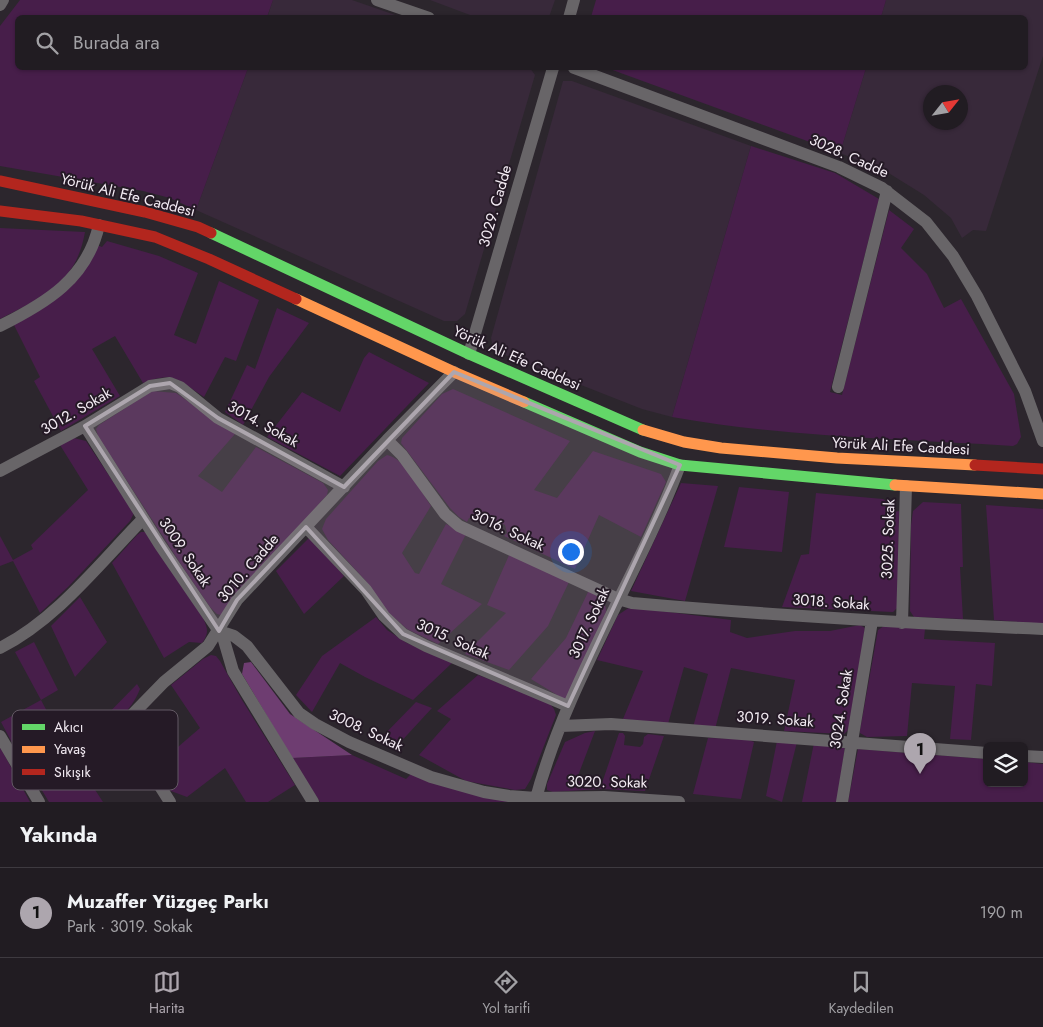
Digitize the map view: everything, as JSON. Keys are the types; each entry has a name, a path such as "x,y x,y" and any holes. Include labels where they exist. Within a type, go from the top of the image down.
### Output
{"street":[{"path":"0,6 3,0"},
{"path":"378,0 420,15"},
{"path":"570,15 574,0"},
{"name":"3029. Cadde","path":"469,354 552,70"},
{"name":"3028. Cadde","path":"579,70 839,166 887,191 926,222 953,256 977,296 1025,391 1043,441"},
{"name":"Yörük Ali Efe Caddesi","path":"0,181 145,212 198,227 469,354 640,428 684,442 721,448 837,458 1043,469"},
{"path":"838,387 887,191"},
{"path":"0,211 99,224 137,232 182,248 454,372 640,452 680,465 906,486 1043,494"},
{"path":"0,326 33,308 68,283 93,246 99,224"},
{"name":"3010. Cadde","path":"136,710 164,682 212,642 237,600 387,440 454,372"},
{"name":"3012. Sokak","path":"0,471 85,426 150,386 170,383"},
{"name":"3014. Sokak","path":"170,383 180,387 218,418 344,487"},
{"name":"3009. Sokak","path":"85,426 143,519 223,636 233,671 312,802"},
{"name":"3016. Sokak","path":"387,440 402,454 445,514 459,526 618,599"},
{"path":"680,465 684,442"},
{"name":"3017. Sokak","path":"535,800 568,706 662,509 680,465"},
{"name":"3025. Sokak","path":"902,623 906,486"},
{"path":"0,648 26,634 49,615 143,519"},
{"name":"3015. Sokak","path":"306,527 366,590 384,616 403,634 426,646 568,706"},
{"name":"3018. Sokak","path":"618,599 632,603 740,612 902,623 1043,628"},
{"name":"3024. Sokak","path":"842,802 872,621"},
{"name":"3008. Sokak","path":"219,630 234,636 247,646 299,713 314,724 349,742 431,777 484,792 535,800"},
{"name":"3019. Sokak","path":"561,726 611,724 853,741 983,753"},
{"path":"0,736 12,757"},
{"path":"1028,756 1043,757"},
{"path":"31,790 39,802"},
{"path":"162,790 170,802"},
{"name":"3020. Sokak","path":"535,800 604,797 679,802"}],"highlighted area":[{"path":"454,372 680,465 568,706 403,634 306,527 237,600 219,631 85,426 150,386 170,383 218,418 344,487"}],"shaded area":[{"path":"20,0 273,0 268,15 15,15 15,70 247,70 196,210 170,198 143,191 0,166 0,26"},
{"path":"273,0 352,0 395,15 268,15"},
{"path":"430,0 555,0 550,15 470,15"},
{"path":"596,0 886,0 882,15 592,15"},
{"path":"886,0 1043,0 1043,56 986,231 973,230 962,238 951,218 924,195 887,172 840,153 865,70 1028,70 1028,15 882,15"},
{"path":"247,70 531,70 535,75 465,314 457,321 444,321 196,210"},
{"path":"612,70 865,70 840,153"},
{"path":"563,81 572,81 751,146 672,417 642,409 497,352 493,348 491,338"},
{"path":"751,146 835,173 879,199 830,392 842,395 889,210 914,229 901,248 927,274 944,308 961,299 1014,394 1021,437 1017,444 1013,446 799,433 714,424 672,417"},
{"path":"0,228 85,232 81,250 65,277 43,296 0,319"},
{"path":"107,241 159,256 198,273 174,335 196,344 219,281 259,300 236,361 225,357 204,397 175,379 153,379 143,383 115,336 92,349 120,396 61,431 34,381 40,377 12,321 39,307 97,245 102,247"},
{"path":"277,308 309,323 269,377 243,425 225,412 247,365 255,369"},
{"path":"369,352 429,383 340,476 267,437 302,392 340,412 364,358"},
{"path":"453,389 570,441 534,490 557,498 593,451 661,474 666,482 641,537 599,515 575,569 504,536 507,533 505,525 501,523 478,517 469,518 467,522 459,517 450,508 401,443 402,438 442,394"},
{"path":"152,391 176,393 235,434 198,476 222,492 256,447 323,483 328,490 327,495 221,615 217,614 210,607 98,436 96,429 99,425"},
{"path":"74,438 86,441 134,513 130,521 68,587 40,613 13,561 0,566 0,536 13,560 33,549 31,545 88,490 60,445"},
{"path":"387,455 394,457 406,468 431,506 402,553 415,573 419,574 446,524 466,534 441,584 482,604 438,644 407,629 388,612 365,580 328,540 322,529 326,519 378,461"},
{"path":"681,483 718,486 685,601 631,591"},
{"path":"739,487 789,492 782,552 724,547"},
{"path":"816,493 883,499 891,504 893,512 899,511 898,607 893,612 782,607 801,555 809,554"},
{"path":"923,502 961,504 963,567 960,567 963,619 914,617 910,611 911,525 913,511"},
{"path":"986,505 1043,509 1043,624 994,620"},
{"path":"141,532 145,532 203,618 207,628 207,634 202,643 189,642 164,658 112,563"},
{"path":"310,537 344,576 304,614 276,571"},
{"path":"510,553 569,582 548,626 509,670 465,654 506,613 487,605"},
{"path":"589,590 603,602 606,612 566,698 562,698 531,679 566,638"},
{"path":"80,597 107,642 75,677 51,626"},
{"path":"630,607 731,620 730,632 747,638 795,631 830,631 860,625 865,628 849,729 844,734 784,731 795,680 731,668 715,729 693,727 708,674 684,667 668,724 623,719 643,671 597,660 618,615"},
{"path":"376,617 387,630 407,643 452,663 413,700 340,663 312,712 296,695 322,656"},
{"path":"884,626 925,629 924,639 995,643 992,686 976,684 971,740 950,739 955,686 912,683 907,736 867,737 860,733 878,630"},
{"path":"34,642 58,690 41,700 15,652"},
{"path":"211,655 216,656 220,661 295,785 268,802 246,802 225,768 187,797 170,790 178,790 178,747 200,728 171,685 203,659"},
{"path":"251,662 290,714 352,755 292,758 242,674 244,663"},
{"path":"478,675 548,701 554,709 556,715 531,779 525,789 515,790 466,781 419,755 451,719 437,711"},
{"path":"137,684 140,689 127,710 112,710"},
{"path":"41,700 46,710 23,710"},
{"path":"416,702 432,708 396,747 380,739"},
{"path":"12,716 12,743 1,722"},
{"path":"595,731 576,781 602,783 619,733 623,733 625,736 624,745 640,747 643,744 644,737 648,734 664,736 645,791 600,789 553,792 547,790 547,784 565,742 585,733"},
{"path":"708,738 746,739 754,742 741,799 693,794"},
{"path":"777,741 797,742 782,802 766,796"},
{"path":"814,743 845,747 837,802 802,802"},
{"path":"0,747 12,769 12,790 23,790 30,802 0,802"},
{"path":"858,749 983,759 983,787 1028,787 1028,762 1043,764 1043,802 848,802"},
{"path":"352,755 406,779 412,773 513,802 320,802 292,758"},
{"path":"42,790 95,790 103,802 49,802"}],"traffic: fast":[{"path":"211,233 469,354 643,430"},
{"path":"524,402 640,452 680,465 895,485"}],"traffic: slow":[{"path":"296,299 524,402"},
{"path":"643,430 684,442 721,448 837,458 975,465"},
{"path":"895,485 1043,494"}],"traffic: jam":[{"path":"0,181 145,212 198,227 211,233"},
{"path":"0,211 81,221 155,237 209,259 296,299"},
{"path":"975,465 1043,469"}],"place":[{"name":"Muzaffer Yüzgeç Parkı","path":"920,774"}]}
